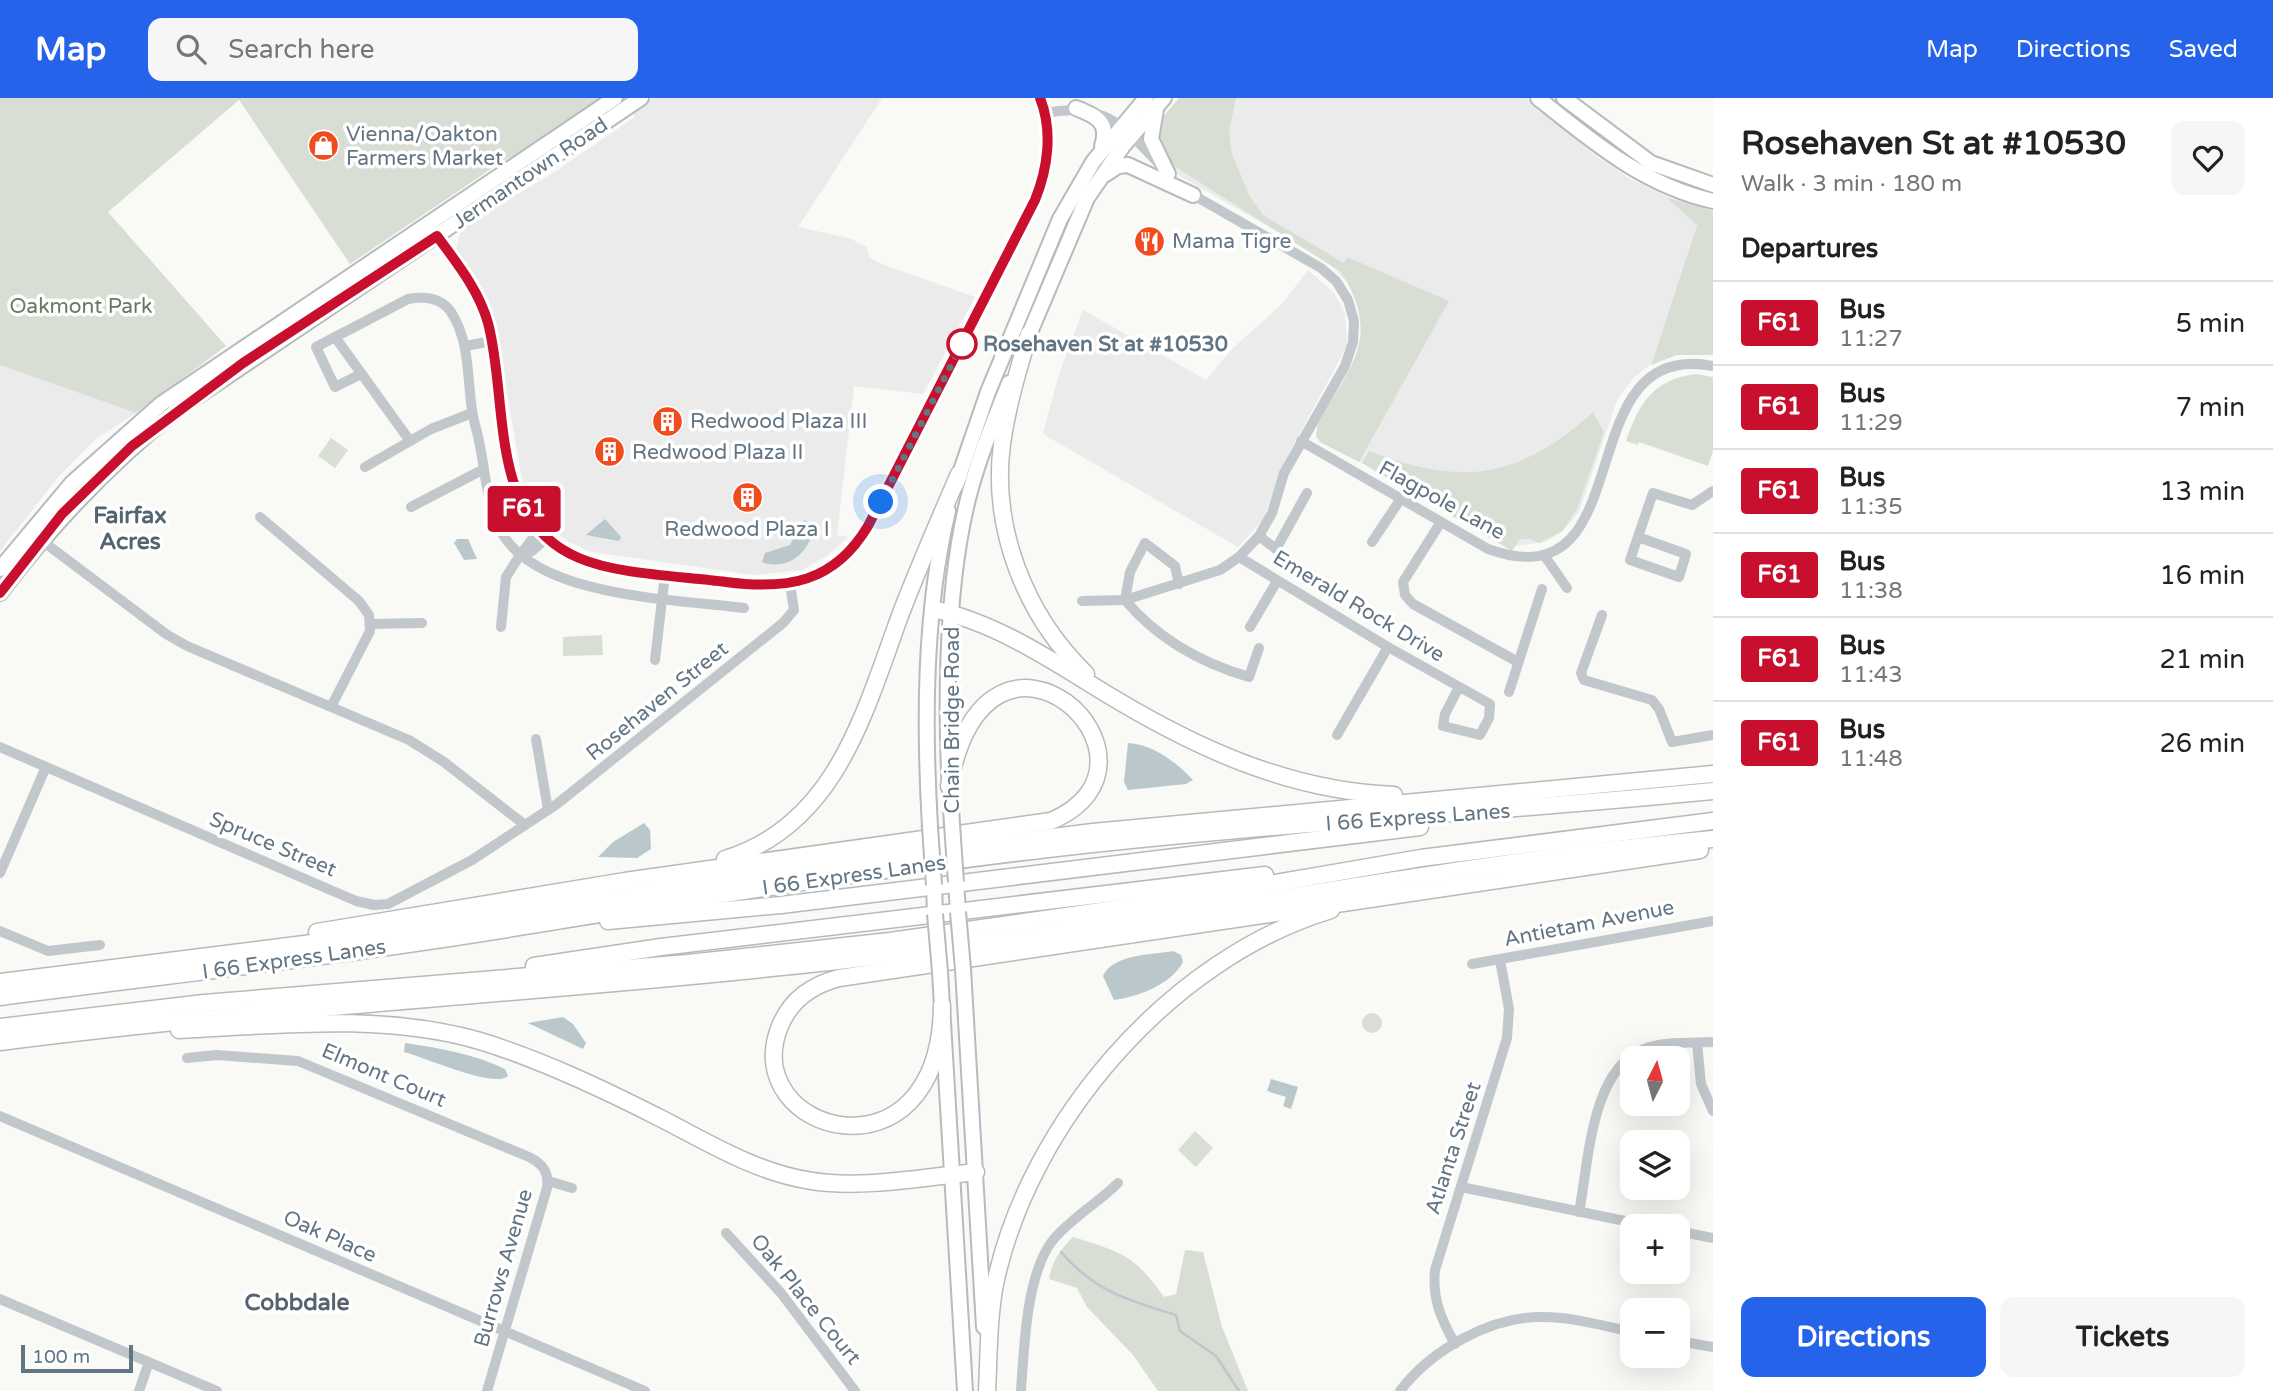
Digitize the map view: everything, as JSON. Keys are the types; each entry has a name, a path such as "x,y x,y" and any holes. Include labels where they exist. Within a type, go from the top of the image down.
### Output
{"highway":[{"path":"1028,334 1002,445 1000,483 1008,538 1017,570 1037,612 1070,657 1108,695"},
{"path":"625,881 717,862 748,851 790,825 815,802 838,769 856,733 909,593 959,474"},
{"path":"933,609 952,613 1046,656 1108,695 1212,752 1289,779 1359,793 1394,795 1448,792 1494,795"},
{"path":"266,950 304,934 625,881 1051,821 1075,807 1090,788 1097,761 1093,732 1077,708 1054,694 1032,689 1008,692 987,703 972,719 957,752 949,786"},
{"path":"0,982 266,950 873,859 1093,832 1713,774"},
{"name":"I 66 Express Lanes","path":"0,997 293,961 787,883 1049,849 1245,829 1533,809 1713,791"},
{"path":"508,929 538,929 781,905 1462,822 1533,809"},
{"name":"I 66 Express Lanes","path":"0,1027 204,1003 688,963 890,941 1139,906 1421,858 1713,821"},
{"path":"0,1042 121,1025 711,975 878,957 1071,930 1499,862 1713,838"},
{"path":"942,1004 938,1044 927,1077 906,1107 878,1124 845,1126 811,1115 786,1093 777,1076 775,1045 783,1018 804,993 822,982 1398,892 1713,848"},
{"path":"394,986 661,947 1421,858"},
{"path":"988,1391 995,1285 1013,1222 1046,1152 1076,1104 1102,1071 1175,998 1255,943 1321,913 1398,892"},
{"path":"121,1025 169,1030 372,1024 424,1030 477,1040 525,1056 659,1117 719,1149 781,1174 843,1183 976,1172"}],"main road":[{"name":"Jermantown Road","path":"0,569 113,463 177,410 615,98"},
{"name":"Jermantown Road","path":"433,230 641,98"},
{"path":"1538,98 1634,171 1674,189 1713,201"},
{"path":"1564,98 1623,145 1651,163 1713,185"},
{"path":"1156,100 1151,139 1168,174"},
{"name":"Chain Bridge Road","path":"965,1391 930,827 927,714 933,609 943,531 959,474 988,392 1051,237 1078,184 1100,153 1156,100"},
{"path":"1076,108 1094,115 1103,123 1105,135 1100,153"},
{"name":"Chain Bridge Road","path":"988,1391 963,969 964,882 952,824 949,786 952,613 961,535 974,480 1069,233 1126,130"},
{"path":"1093,188 1113,168 1128,165 1193,195"},
{"name":"Jermantown Road","path":"0,593 35,536"}],"street":[{"path":"433,230 478,297 491,341 512,482 524,510 543,534 586,561 754,586 790,584 811,577 837,562 856,545 868,526 1035,200 1046,159 1045,113 1040,98"},
{"path":"1045,113 1076,108 1097,111 1126,130 1168,174 1193,195 1321,268 1336,281 1348,300 1355,328 1352,350 1284,473 1272,513 1259,536 1239,557 1220,570 1125,600 1082,601"},
{"path":"361,374 335,387 316,347 380,311 418,297 436,299 446,306 466,346 472,412 495,519 520,555 542,570 579,584 744,608"},
{"path":"335,337 410,441"},
{"path":"466,346 491,341"},
{"path":"1567,588 1544,555 1567,542 1584,522 1624,408 1638,386 1654,372 1677,364 1713,366"},
{"path":"365,467 410,441 472,412"},
{"name":"Flagpole Lane","path":"1301,441 1400,500 1503,555 1525,558 1544,555"},
{"path":"411,507 484,469"},
{"path":"1638,537 1686,554 1679,577 1630,560 1653,493 1692,505 1713,491"},
{"path":"1259,536 1276,550 1307,493"},
{"path":"1372,542 1400,500"},
{"path":"260,517 359,601 369,615 370,631 332,705"},
{"path":"1441,523 1403,582 1405,595 1413,604 1518,662"},
{"path":"500,627 506,577 510,567 520,555 532,551 543,534"},
{"path":"35,536 166,634 235,667 332,705 427,750 525,825"},
{"path":"1125,600 1130,572 1144,543 1175,566 1179,584"},
{"name":"Emerald Rock Drive","path":"1239,557 1388,647 1490,704 1489,718 1480,735 1443,726 1444,714 1459,687"},
{"path":"654,660 665,574"},
{"path":"1250,627 1278,581"},
{"name":"Rosehaven Street","path":"525,825 597,774 783,623 794,610 790,584"},
{"path":"1508,692 1542,589"},
{"path":"1125,600 1142,620 1163,636 1194,656 1233,672 1249,677 1259,648"},
{"path":"1602,615 1581,677 1651,700 1659,709 1672,742 1713,735"},
{"path":"371,624 422,623"},
{"path":"1337,735 1388,647"},
{"path":"536,739 548,810"},
{"name":"Spruce Street","path":"0,747 45,769 356,901 374,905 397,901 422,889 525,825"},
{"path":"0,873 45,769"},
{"name":"Antietam Avenue","path":"1472,964 1713,921"},
{"path":"0,931 48,951 100,945"},
{"name":"Atlanta Street","path":"1455,1344 1438,1311 1434,1282 1438,1258 1507,1038 1509,1009 1500,960"},
{"path":"1579,1212 1601,1101 1613,1072 1628,1057 1645,1049 1713,1042"},
{"path":"1697,1043 1701,1084 1713,1111"},
{"name":"Elmont Court","path":"187,1058 217,1055 298,1060 529,1157 542,1166 548,1181"},
{"name":"Oak Place","path":"0,1116 645,1391"},
{"name":"Burrows Avenue","path":"487,1391 548,1181 572,1188"},
{"path":"1021,1391 1030,1310 1043,1257 1058,1235 1118,1183"},
{"path":"1461,1187 1620,1220"},
{"name":"Oak Place Court","path":"726,1233 781,1293 855,1391"},
{"path":"1690,1233 1713,1238"},
{"path":"0,1299 217,1391"},
{"path":"1400,1391 1426,1364 1455,1344 1487,1328 1524,1317 1560,1318 1620,1330"},
{"path":"1690,1342 1713,1347"},
{"path":"139,1391 149,1362"}],"shaded area":[{"path":"653,98 882,98 798,227 849,238 867,247 869,257 884,265 975,297 923,394 854,386 837,535 848,537 828,555 802,570 755,575 591,552 567,541 550,527 531,503 523,484 492,308 456,249 462,227 553,173 635,117 633,112"},
{"path":"1181,98 1526,98 1597,157 1630,179 1666,196 1697,224 1651,364 1633,378 1617,400 1579,512 1562,532 1545,542 1516,546 1493,540 1323,440 1363,348 1363,318 1352,287 1324,258 1159,164"},
{"path":"1308,270 1334,293 1345,313 1347,346 1282,466 1263,520 1238,547 1043,434 1058,377 1083,310 1206,380 1232,349 1281,305"},
{"path":"0,365 136,413 96,439 59,476 0,551"},
{"path":"605,519 621,537 619,541 586,535"},
{"path":"804,520 813,525 812,534 797,557 781,564 762,562 765,553 790,545"},
{"path":"457,539 468,539 477,559 464,560 454,543"},
{"path":"1128,743 1146,747 1164,756 1193,780 1186,784 1128,790 1124,782"},
{"path":"644,823 650,830 651,849 637,858 598,857 613,842"},
{"path":"1173,951 1181,955 1183,962 1170,977 1143,993 1114,1000 1103,976 1115,963"},
{"path":"563,1017 573,1024 586,1043 583,1049 528,1023"},
{"path":"405,1043 481,1059 505,1069 508,1076 501,1079 489,1078 459,1071 404,1052"},
{"path":"1271,1079 1298,1087 1291,1109 1283,1106 1286,1097 1267,1091"}],"green space":[{"name":"Oakmont Park","path":"0,98 602,98 540,142 503,161 350,264 239,100 108,212 226,346 136,413 0,365"},
{"path":"1179,98 1236,98 1229,132 1232,154 1250,197 1263,215 1344,263 1347,257 1449,301 1359,462 1320,442 1316,436 1318,423 1351,367 1357,350 1359,315 1353,295 1341,272 1171,164 1156,135 1161,119"},
{"path":"1666,197 1713,211 1713,355 1677,355 1651,365 1697,225"},
{"path":"1696,374 1713,377 1713,451 1708,466 1639,442 1638,445 1626,441 1637,415 1650,395 1669,381"},
{"path":"1593,412 1604,432 1577,509 1563,530 1539,543 1520,539 1512,551 1362,463 1369,451 1433,470 1488,470 1514,463 1540,451"},
{"path":"331,438 348,450 335,468 318,456"},
{"path":"602,635 603,655 563,656 563,637"},
{"path":"1372,1013 1379,1016 1382,1023 1379,1030 1372,1033 1365,1030 1362,1023 1365,1016"},
{"path":"1195,1131 1213,1148 1196,1167 1178,1150"},
{"path":"1073,1237 1126,1257 1144,1272 1164,1297 1176,1294 1185,1250 1203,1252 1222,1327 1248,1391 1158,1391 1133,1355 1087,1307 1077,1288 1049,1279 1057,1256"}],"waterway":[{"path":"1061,1252 1086,1276 1113,1293 1176,1315 1180,1331 1216,1356 1239,1391"}],"bus line":[{"name":"F61","path":"0,593 62,514 132,446 243,363 437,236 469,281 488,322 510,470 517,496 532,523 556,546 603,566 754,586 790,584 828,569 847,554 863,535 1035,200 1048,149 1045,113 1040,98"}],"place":[{"name":"Vienna/Oakton Farmers Market","path":"323,146"},
{"name":"Mama Tigre","path":"1149,241"},
{"name":"Rosehaven St at #10530","path":"962,344"},
{"name":"Redwood Plaza III","path":"667,421"},
{"name":"Redwood Plaza II","path":"609,452"},
{"name":"Redwood Plaza I","path":"747,497"}],"district":[{"name":"Fairfax Acres","path":"130,528"},
{"name":"Cobbdale","path":"297,1302"}],"route":[{"path":"881,502 966,336 962,344"}]}
